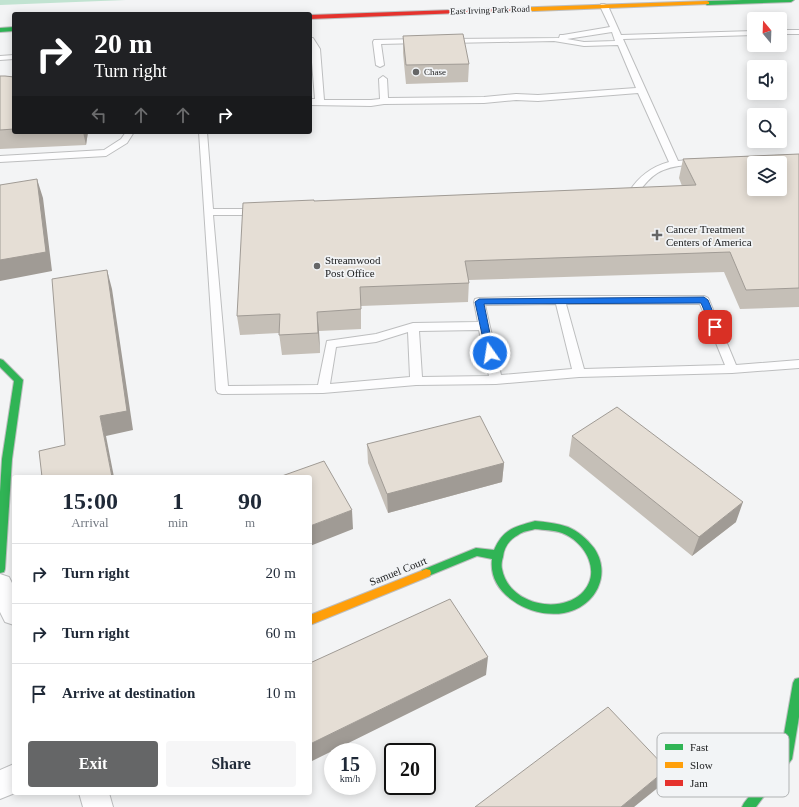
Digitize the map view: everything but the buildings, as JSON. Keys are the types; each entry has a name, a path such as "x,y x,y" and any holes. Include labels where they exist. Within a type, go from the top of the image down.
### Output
{"street":[{"name":"East Irving Park Road","path":"312,17 791,0"},
{"path":"0,30 12,29"},
{"path":"0,362 19,380 7,459 0,568"},
{"path":"535,525 554,526 573,533 587,545 596,560 597,576 590,592 577,603 558,609 537,608 518,600 503,587 496,571 496,555 503,540 517,530 535,525"},
{"name":"Samuel Court","path":"312,619 476,552 496,555"},
{"path":"0,585 12,610"},
{"path":"789,741 799,682"},
{"path":"0,785 12,779"},
{"path":"95,795 98,807"},
{"path":"748,807 756,797"}],"lane":[{"path":"604,6 674,163"},
{"path":"787,32 799,32"},
{"path":"554,39 582,33 617,36 747,33"},
{"path":"440,41 554,39 584,44 617,36"},
{"path":"380,65 377,42 424,41"},
{"path":"312,43 316,49 320,102"},
{"path":"0,58 12,57"},
{"path":"383,79 384,101"},
{"path":"312,102 371,103 384,101 484,100 516,97 538,98 641,90"},
{"path":"0,159 106,153 124,141 129,134"},
{"path":"203,134 222,390 323,389 416,381 496,380 579,373 732,369 799,364"},
{"path":"616,199 633,194 637,185 652,171 674,163 705,162"},
{"path":"208,212 269,212"},
{"path":"560,300 579,373"},
{"path":"496,380 479,302 560,300 704,300 732,369"},
{"path":"323,389 330,344 376,338 413,327 484,326"},
{"path":"413,327 416,381"}],"green space":[{"path":"0,0 126,0 0,5"}],"traffic: fast":[{"path":"707,3 791,0"},
{"path":"0,30 12,29"},
{"path":"0,362 19,380 7,459 0,569"},
{"path":"535,525 556,527 568,531 578,537 586,545 592,555 596,564 597,574 589,594 579,602 566,608 551,609 536,607 522,601 509,592 501,581 496,568 498,553 502,543 515,531 535,525"},
{"path":"426,573 476,552 496,555"},
{"path":"789,741 799,683"},
{"path":"748,807 756,797"}],"traffic: slow":[{"path":"509,10 707,3"},
{"path":"312,619 426,573"}],"traffic: jam":[{"path":"312,17 509,10"}],"place":[{"name":"Chase","path":"416,72"},
{"name":"Cancer Treatment Centers of America","path":"657,235"},
{"name":"Streamwood Post Office","path":"317,266"}],"route":[{"path":"490,353 479,302 560,300 704,300 715,327"}]}
